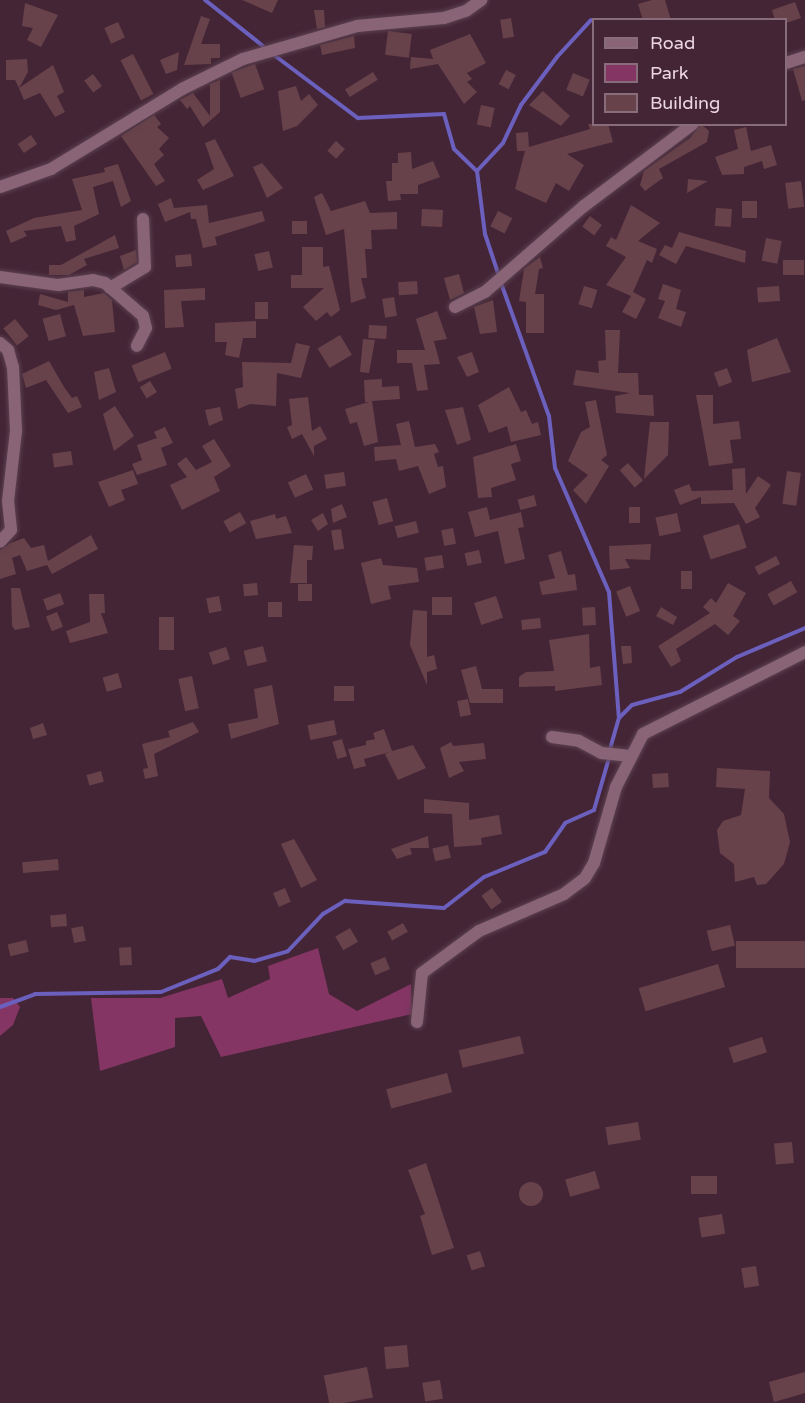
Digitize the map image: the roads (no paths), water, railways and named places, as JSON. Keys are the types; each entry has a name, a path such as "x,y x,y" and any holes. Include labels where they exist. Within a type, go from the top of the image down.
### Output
{"street":[{"path":"0,187 51,169 182,89 243,59 357,26 444,18 466,11 481,0"},
{"path":"787,63 805,57"},
{"path":"455,307 485,292 584,206 690,126"},
{"path":"110,288 145,267 143,219"},
{"path":"0,277 58,285 99,280 143,316 146,328 137,346"},
{"path":"0,343 8,350 13,366 16,430 8,501 11,530 0,542"},
{"path":"417,1022 422,974 478,932 564,894 585,878 630,756 652,728 805,652"},
{"path":"552,737 579,741 602,753 630,756"}],"waterway":[{"path":"205,0 263,46"},
{"path":"477,171 503,143 521,105 557,57 591,20"},
{"path":"274,55 358,118 444,114 454,149 477,171 485,234 498,273"},
{"path":"501,283 549,416 555,468 609,592 619,718"},
{"path":"610,749 619,718 632,705 680,692 737,657 805,628"},
{"path":"0,1007 35,994 161,992 218,969 230,957 254,961 288,951 323,914 345,901 444,908 484,877 545,852 565,823 594,810 609,758"}]}
